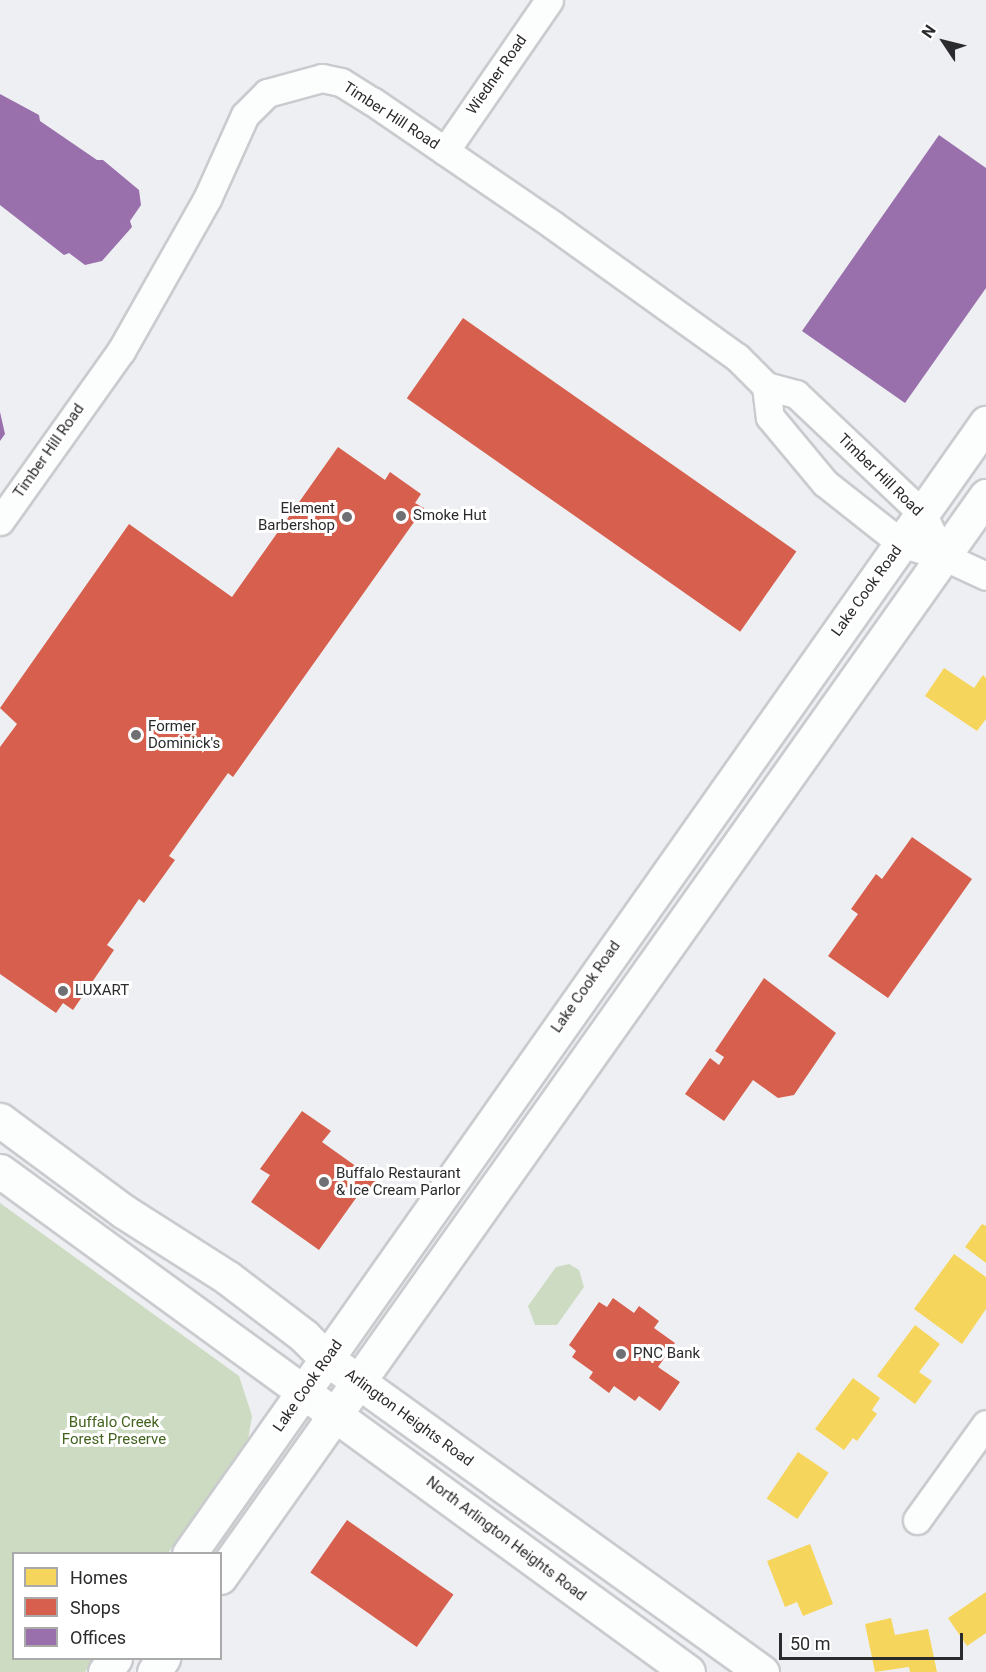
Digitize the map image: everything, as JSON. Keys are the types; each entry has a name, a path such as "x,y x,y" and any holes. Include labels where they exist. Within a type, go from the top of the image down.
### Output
{"main road":[{"name":"Lake Cook Road","path":"222,1574 322,1404 327,1359 986,423"},
{"name":"Lake Cook Road","path":"191,1552 322,1404 359,1382 986,496"},
{"name":"Arlington Heights Road","path":"0,1120 123,1211 228,1278 304,1336 327,1359 762,1672"},
{"path":"0,1171 322,1404"},
{"name":"North Arlington Heights Road","path":"322,1404 688,1672"},
{"path":"105,1672 114,1660"}],"street":[{"name":"Wiedner Road","path":"445,151 549,0"},
{"name":"Timber Hill Road","path":"0,521 121,351 207,199 245,115 267,93 322,78 341,82 445,151 737,357 766,386 796,394 922,513 943,556"},
{"path":"766,386 770,417 825,483 901,543 943,556 986,576"},
{"path":"917,1520 986,1424"}],"green space":[{"name":"Buffalo Creek Forest Preserve","path":"0,1203 239,1376 252,1416 248,1440 169,1552 12,1552 12,1660 93,1660 85,1672 0,1672"},
{"path":"569,1264 579,1270 584,1287 557,1325 535,1325 528,1306 556,1267"}],"building: Homes":[{"path":"944,668 974,688 983,675 986,678 986,719 977,731 925,696"},
{"path":"982,1224 986,1226 986,1263 965,1247"},
{"path":"954,1254 986,1277 986,1309 962,1344 914,1309"},
{"path":"915,1325 940,1344 919,1372 932,1381 915,1404 877,1376"},
{"path":"853,1378 880,1398 872,1410 877,1414 857,1441 853,1438 844,1450 815,1429"},
{"path":"798,1452 829,1473 797,1519 767,1498"},
{"path":"810,1544 833,1604 803,1616 797,1602 785,1607 767,1561"},
{"path":"986,1592 986,1633 967,1646 948,1618"},
{"path":"891,1618 895,1635 928,1629 937,1672 910,1672 909,1667 875,1672 865,1624"}],"building: Shops":[{"path":"463,318 796,551 740,632 407,398"},
{"name":"Former Dominick's","path":"338,447 385,480 390,472 421,494 415,503 424,508 233,777 228,773 169,856 175,860 144,903 139,899 107,945 114,950 73,1010 63,1003 56,1013 0,974 0,747 17,724 0,708 129,524 232,597"},
{"path":"912,837 972,879 888,998 828,956 858,914 851,909 876,874 882,879"},
{"path":"764,978 836,1033 794,1095 778,1098 753,1080 724,1121 685,1094 710,1058 719,1065 724,1057 715,1051"},
{"path":"302,1111 331,1131 322,1142 364,1172 368,1167 375,1172 376,1181 371,1188 366,1184 319,1250 251,1202 270,1175 260,1169"},
{"name":"PNC Bank","path":"613,1298 634,1313 639,1306 659,1321 654,1328 675,1343 658,1367 680,1382 660,1411 639,1396 635,1401 614,1386 609,1393 589,1378 593,1372 572,1357 576,1351 569,1345 599,1302 607,1307"},
{"path":"347,1520 453,1595 417,1647 310,1572"}],"building: Offices":[{"path":"0,94 39,115 40,121 97,160 103,160 139,190 141,205 130,221 132,227 102,261 85,265 69,253 64,255 0,205"},
{"path":"939,135 986,168 986,288 905,403 802,331"},
{"path":"0,412 5,434 0,441"}],"place":[{"name":"Smoke Hut","path":"401,516"},
{"name":"Element Barbershop","path":"347,517"},
{"name":"Former Dominick's","path":"136,735"},
{"name":"LUXART","path":"63,991"},
{"name":"Buffalo Restaurant & Ice Cream Parlor","path":"324,1182"},
{"name":"PNC Bank","path":"621,1354"}]}
